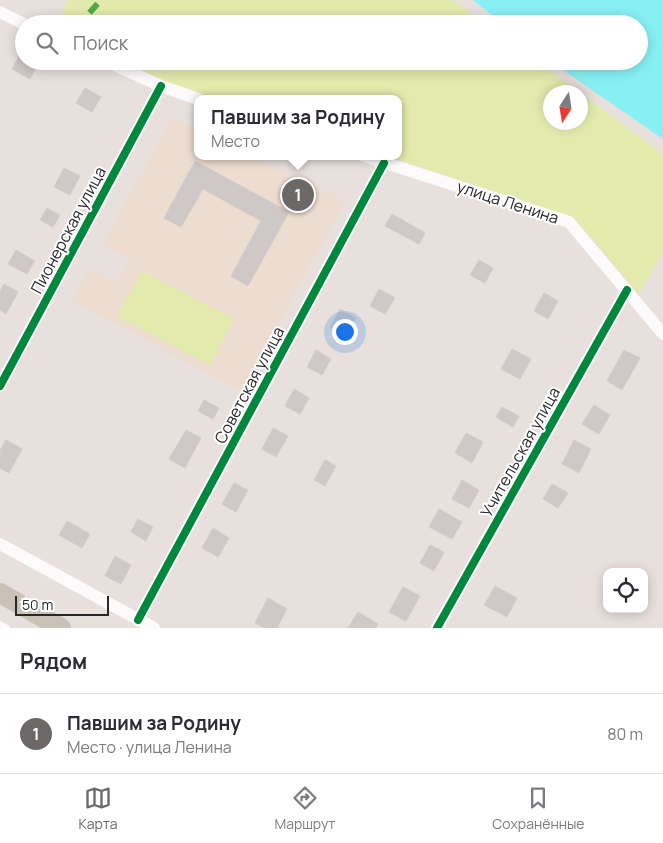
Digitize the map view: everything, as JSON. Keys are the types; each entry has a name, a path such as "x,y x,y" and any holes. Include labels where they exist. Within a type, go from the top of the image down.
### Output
{"main road":[{"path":"0,593 61,628"}],"street":[{"path":"0,12 15,20"},
{"path":"126,70 161,86 194,98"},
{"name":"Пионерская улица","path":"0,386 161,86"},
{"name":"улица Ленина","path":"375,160 569,222 663,334"},
{"name":"Советская улица","path":"138,620 384,163"},
{"name":"Учительская улица","path":"437,628 627,290"},
{"path":"0,544 154,628"}],"lane":[{"path":"0,624 7,628"}],"shaded area":[{"path":"173,117 194,127 194,160 262,160 346,201 241,391 72,301 90,269 117,283 130,261 102,244"}],"green space":[{"path":"67,0 453,0 474,15 62,15"},
{"path":"141,70 549,70 570,85 543,85 543,130 588,130 588,98 663,154 663,253 639,294 574,218 400,160 402,160 402,95 204,95 164,82"},
{"path":"142,271 234,319 210,365 117,316"}],"water":[{"path":"473,0 663,0 663,139 588,87 588,85 585,85 563,70 648,70 648,15 492,15"}],"building":[{"path":"15,63 15,70 35,70 30,79 12,69"},
{"path":"85,88 101,97 92,112 76,103"},
{"path":"195,161 289,212 248,286 231,276 261,221 203,189 181,227 164,218"},
{"path":"64,168 80,176 70,195 54,187"},
{"path":"47,208 60,215 53,227 40,220"},
{"path":"392,214 425,233 419,244 385,226"},
{"path":"16,250 35,261 27,274 8,264"},
{"path":"479,260 493,268 485,283 470,275"},
{"path":"4,284 18,292 6,314 0,310 0,291"},
{"path":"379,289 395,298 385,314 370,306"},
{"path":"544,293 558,301 548,319 534,311"},
{"path":"340,309 356,318 345,336 330,328"},
{"path":"512,349 531,359 520,379 501,369"},
{"path":"316,350 331,359 322,375 307,367"},
{"path":"624,350 640,358 622,390 607,381"},
{"path":"294,389 309,398 300,414 285,406"},
{"path":"204,400 219,408 213,419 198,411"},
{"path":"594,405 610,415 599,434 582,424"},
{"path":"502,407 519,416 513,427 496,417"},
{"path":"273,428 288,436 276,457 262,449"},
{"path":"186,430 201,438 185,468 169,459"},
{"path":"466,433 483,442 472,463 455,453"},
{"path":"6,440 22,449 9,473 0,468 0,450"},
{"path":"574,440 591,449 579,473 562,464"},
{"path":"325,460 336,466 325,486 314,480"},
{"path":"462,480 479,490 469,508 452,499"},
{"path":"234,483 248,490 236,512 222,504"},
{"path":"552,484 568,493 558,508 543,499"},
{"path":"439,509 462,522 452,539 429,527"},
{"path":"138,519 153,527 146,541 131,532"},
{"path":"67,521 90,534 82,548 59,535"},
{"path":"213,528 229,538 218,557 202,548"},
{"path":"430,545 444,552 434,571 420,563"},
{"path":"115,556 131,565 121,584 105,576"},
{"path":"495,586 517,598 507,617 484,605"},
{"path":"403,587 420,596 406,621 389,612"},
{"path":"268,598 287,609 277,628 264,628 255,623"},
{"path":"358,612 378,624 376,628 348,628"}],"marked path":[{"path":"87,15 101,0"}],"cycle path":[{"path":"0,386 161,86"},
{"path":"138,620 384,163"},
{"path":"437,628 627,290"}],"place":[{"name":"Павшим за Родину","path":"298,195"}]}
